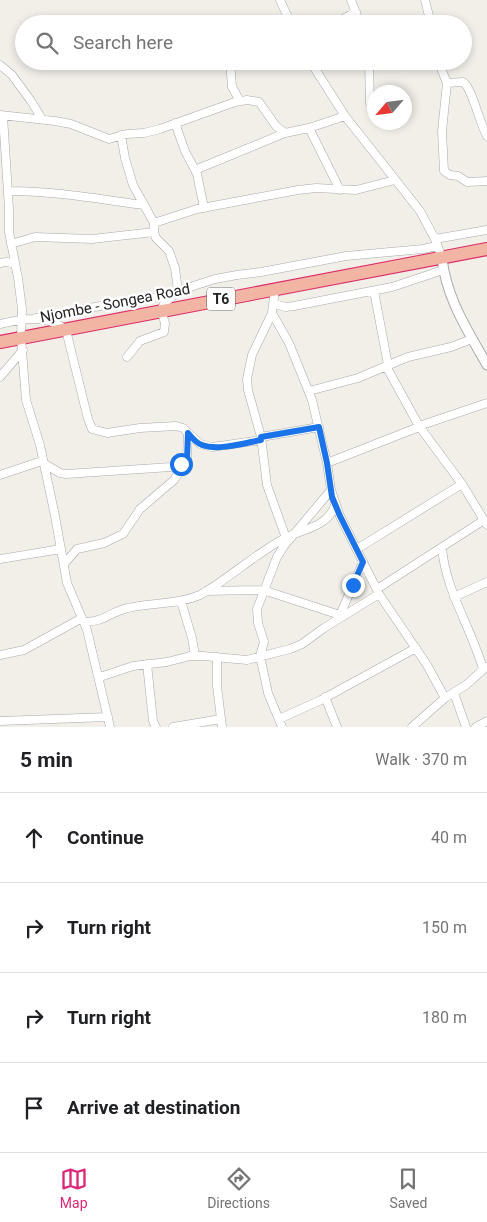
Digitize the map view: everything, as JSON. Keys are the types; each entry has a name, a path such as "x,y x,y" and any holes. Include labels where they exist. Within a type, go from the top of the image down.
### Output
{"highway":[{"name":"T6","path":"443,264 487,249"},
{"name":"Njombe - Songea Road","path":"0,342 22,344 50,332 161,310 275,289 443,264"}],"street":[{"path":"282,4 290,0"},
{"path":"351,0 357,15"},
{"path":"425,0 429,15"},
{"path":"350,15 356,12"},
{"path":"0,64 12,75 42,119"},
{"path":"231,70 232,87 240,101"},
{"path":"316,70 345,116 420,212 436,242 448,290 487,365"},
{"path":"368,70 369,85"},
{"path":"442,70 447,83 442,131 444,171 447,174 458,176 467,182 487,181"},
{"path":"447,83 463,82 468,86 487,136"},
{"path":"0,377 22,344 29,319 14,264 9,232 8,192 1,116 42,119 71,124 109,138 144,133 247,100 259,102 276,126 285,133"},
{"path":"195,170 285,133 345,116"},
{"path":"174,123 195,170 204,208"},
{"path":"308,128 340,190"},
{"path":"121,136 128,173 139,198 154,222 156,238 169,251 175,268 176,293 164,304 161,310 164,332 140,341 127,357"},
{"path":"154,222 204,208 307,189 356,190 395,180"},
{"path":"8,192 36,191 70,194 144,205"},
{"path":"0,324 176,293 236,275 346,256 422,249 436,242 487,230"},
{"path":"11,244 35,237 92,239 154,232"},
{"path":"0,263 14,264"},
{"path":"274,304 294,306 392,287 443,264"},
{"path":"275,289 272,313 252,355 247,379 248,390 261,439 267,485 289,536"},
{"path":"100,677 147,664 195,656 247,660 296,647 442,548 486,523 462,484 419,427 387,366 374,291"},
{"path":"272,313 289,343 309,391 336,505 378,592 435,678 445,698"},
{"path":"29,319 54,322 66,330 92,429 107,433 140,428 176,426 183,428 200,444 212,447 232,445 319,427"},
{"path":"29,319 50,332"},
{"path":"309,391 358,378 408,357 451,347 472,339"},
{"path":"22,344 26,400 38,436 71,594 87,630 100,677 110,727"},
{"path":"327,463 487,403"},
{"path":"64,564 76,549 104,543 123,534 140,509 174,480 181,471 187,459 188,433"},
{"path":"43,462 60,473 72,474 156,468 181,464 187,459"},
{"path":"0,476 43,462"},
{"path":"357,549 462,484"},
{"path":"282,727 270,701 260,656 264,642 258,622 257,609 277,557 289,536 331,490"},
{"path":"0,655 24,650 83,620 100,620 127,608 188,600 206,591 289,536 313,527 328,518 336,505"},
{"path":"412,727 445,698 466,685 485,668 454,598 447,577 442,548"},
{"path":"0,559 61,549"},
{"path":"342,616 363,562"},
{"path":"454,598 487,582"},
{"path":"206,591 263,590 342,616"},
{"path":"181,601 192,638 195,656"},
{"path":"279,719 325,697 416,648"},
{"path":"173,727 222,723 217,686 217,658"},
{"path":"147,664 152,715 156,727"},
{"path":"454,693 466,727"},
{"path":"325,697 337,727"},
{"path":"0,721 108,717"},
{"path":"476,727 487,722"}],"route":[{"path":"181,464 184,463 188,455 188,433 200,444 212,447 243,444 261,440 261,437 319,427 332,497 363,562 353,585"}]}
